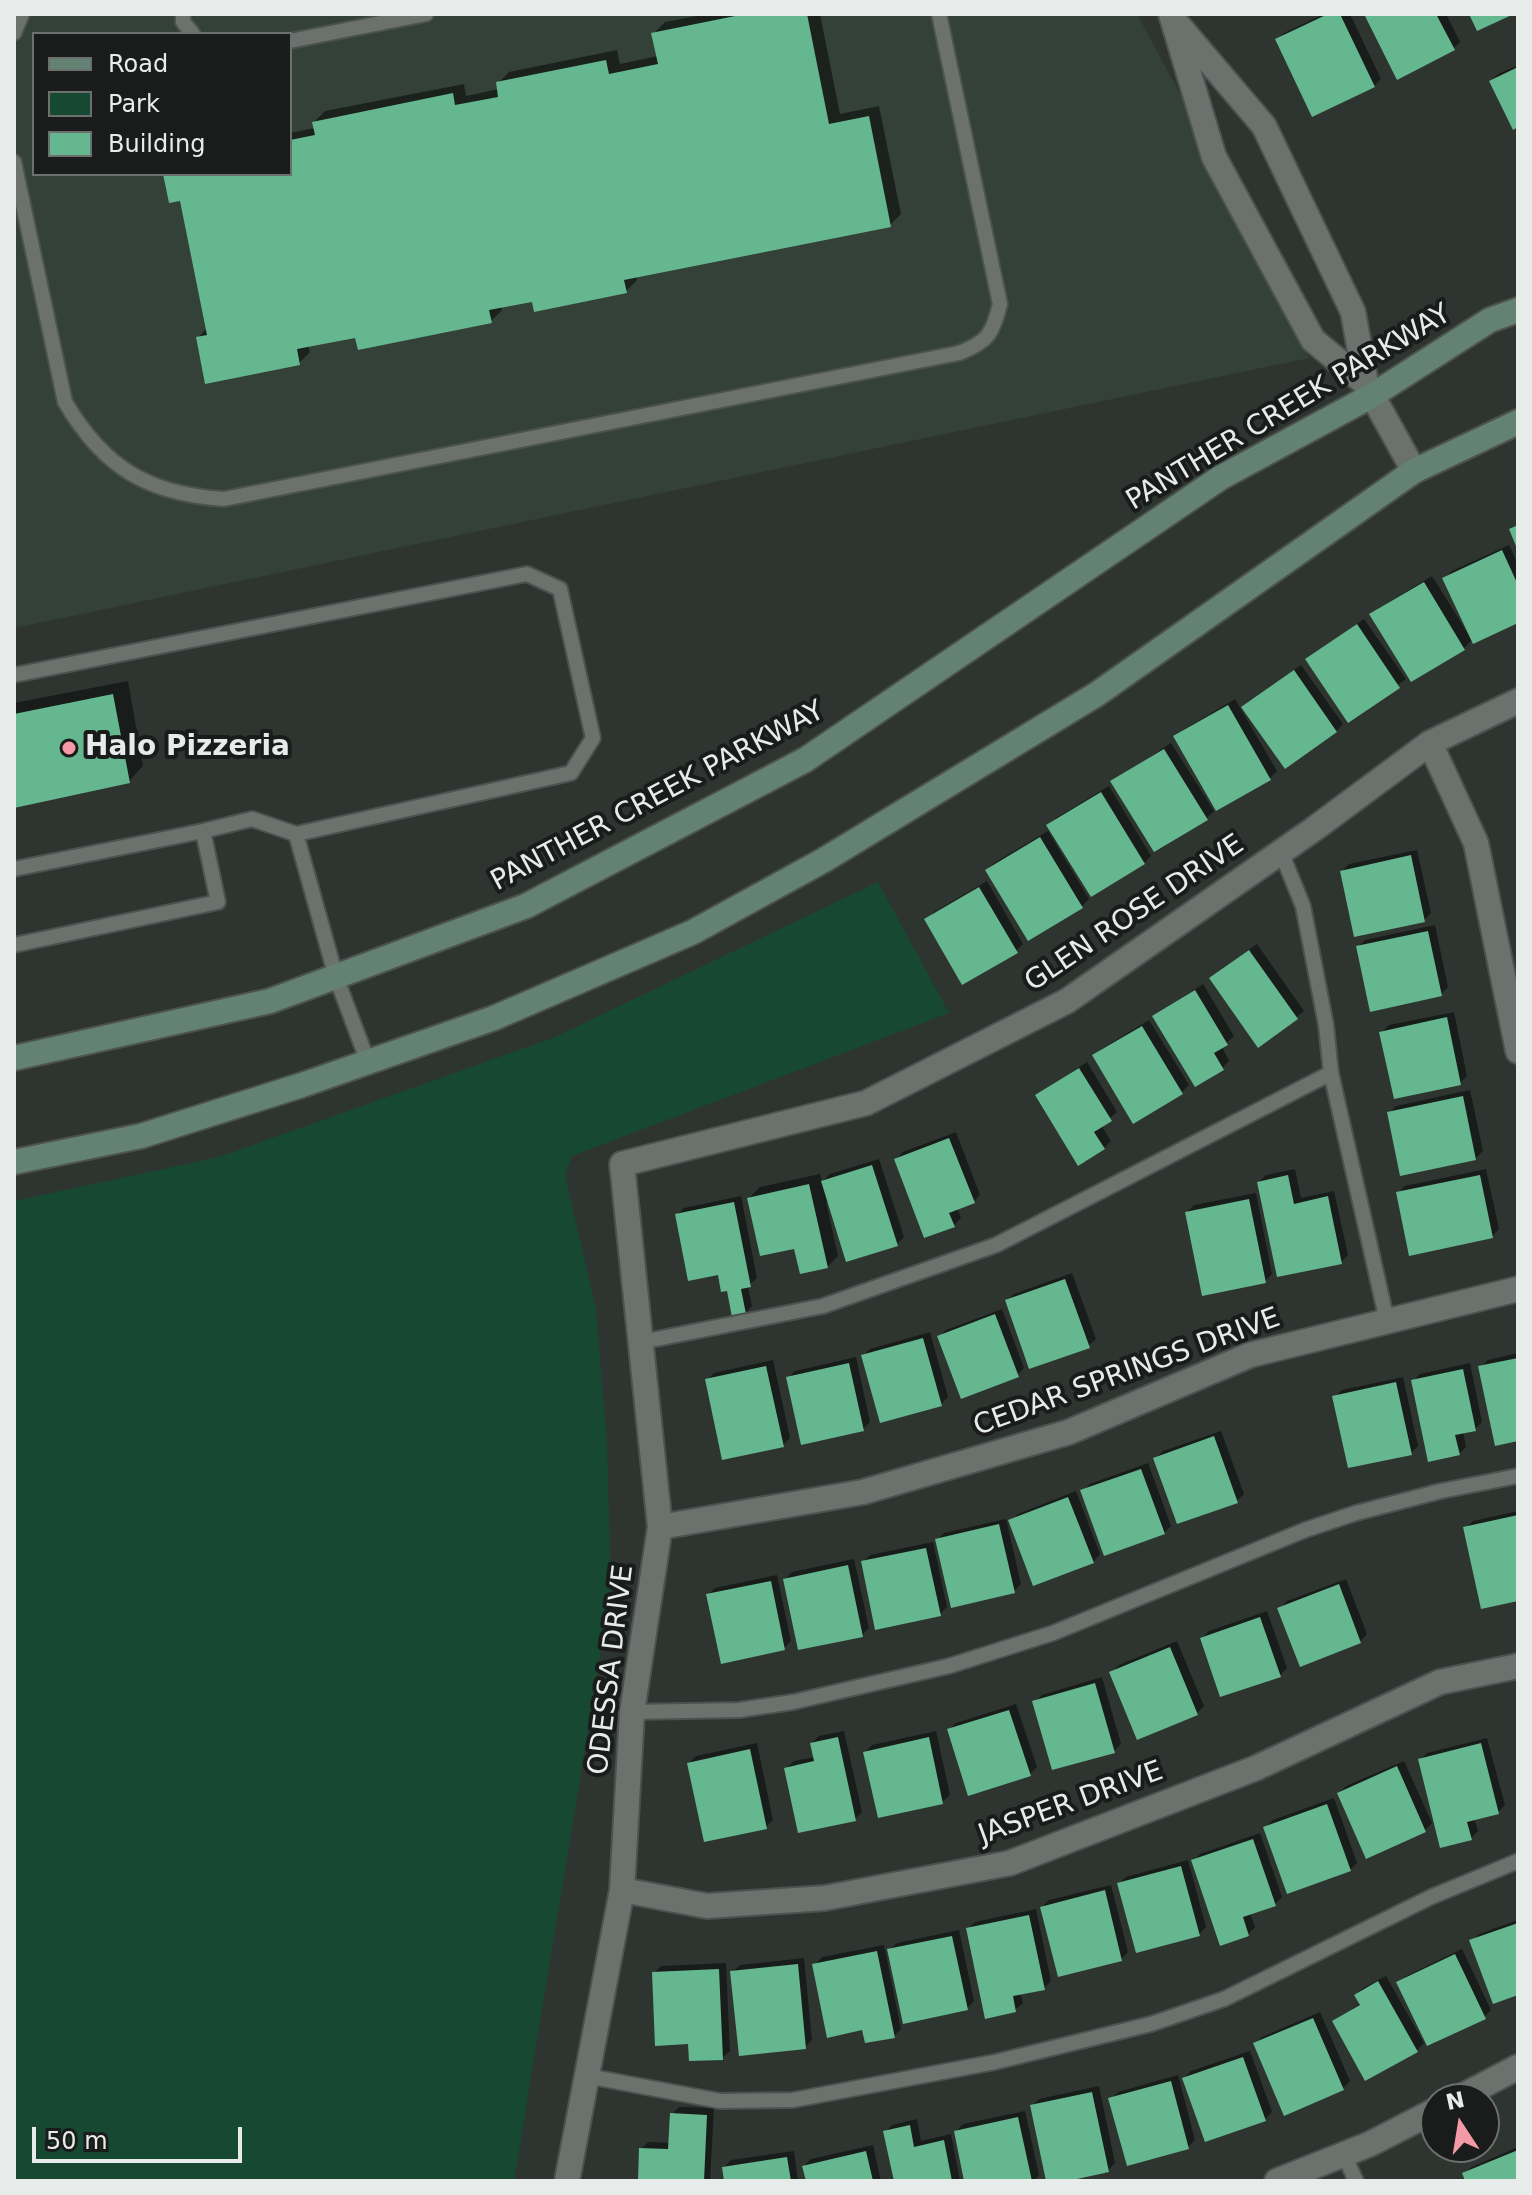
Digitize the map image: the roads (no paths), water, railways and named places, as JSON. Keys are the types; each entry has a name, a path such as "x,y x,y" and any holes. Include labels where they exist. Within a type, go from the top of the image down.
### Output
{"main road":[{"name":"PANTHER CREEK PARKWAY","path":"14,1058 270,1001 526,906 805,760 1220,478 1490,320 1518,310"},
{"path":"14,1162 141,1136 368,1062 494,1018 693,932 824,860 1097,694 1414,471 1518,422"}],"street":[{"path":"1174,15 1214,157 1313,340 1370,390"},
{"path":"1174,15 1264,126 1353,312 1370,390 1414,471"},
{"name":"GLEN ROSE DRIVE","path":"622,1164 866,1103 1067,1001 1281,852 1430,743 1518,701"},
{"path":"1430,743 1476,843 1518,1051"},
{"name":"ODESSA DRIVE","path":"567,2181 622,1890 632,1712 660,1527 622,1164"},
{"name":"CEDAR SPRINGS DRIVE","path":"660,1527 863,1492 1069,1432 1250,1355 1518,1289"},
{"name":"JASPER DRIVE","path":"622,1890 707,1906 825,1898 1010,1863 1256,1768 1440,1682 1518,1666"},
{"path":"1488,2083 1518,2067"},
{"path":"1277,2181 1370,2144 1420,2118"}],"lane":[{"path":"14,33 22,14"},
{"path":"183,14 183,22 191,32"},
{"path":"292,41 426,14"},
{"path":"14,162 65,402 78,423 93,443 120,468 149,485 189,497 224,499 959,353 978,345 993,329 1000,304 939,14"},
{"path":"14,675 527,574 560,589 593,738 571,773 296,834 252,819 14,869"},
{"path":"14,945 218,902 203,831"},
{"path":"296,834 336,977 368,1062"},
{"path":"1281,852 1303,906 1326,1025 1331,1073 1387,1321"},
{"path":"641,1342 823,1306 996,1245 1331,1073"},
{"path":"632,1712 739,1710 793,1702 949,1666 1053,1633 1305,1530 1429,1494 1518,1476"},
{"path":"587,2076 720,2101 793,2100 995,2062 1151,2024 1224,1999 1431,1897 1518,1861"},
{"path":"1344,2155 1356,2181"}],"place":[{"name":"Halo Pizzeria","path":"69,748"}]}
